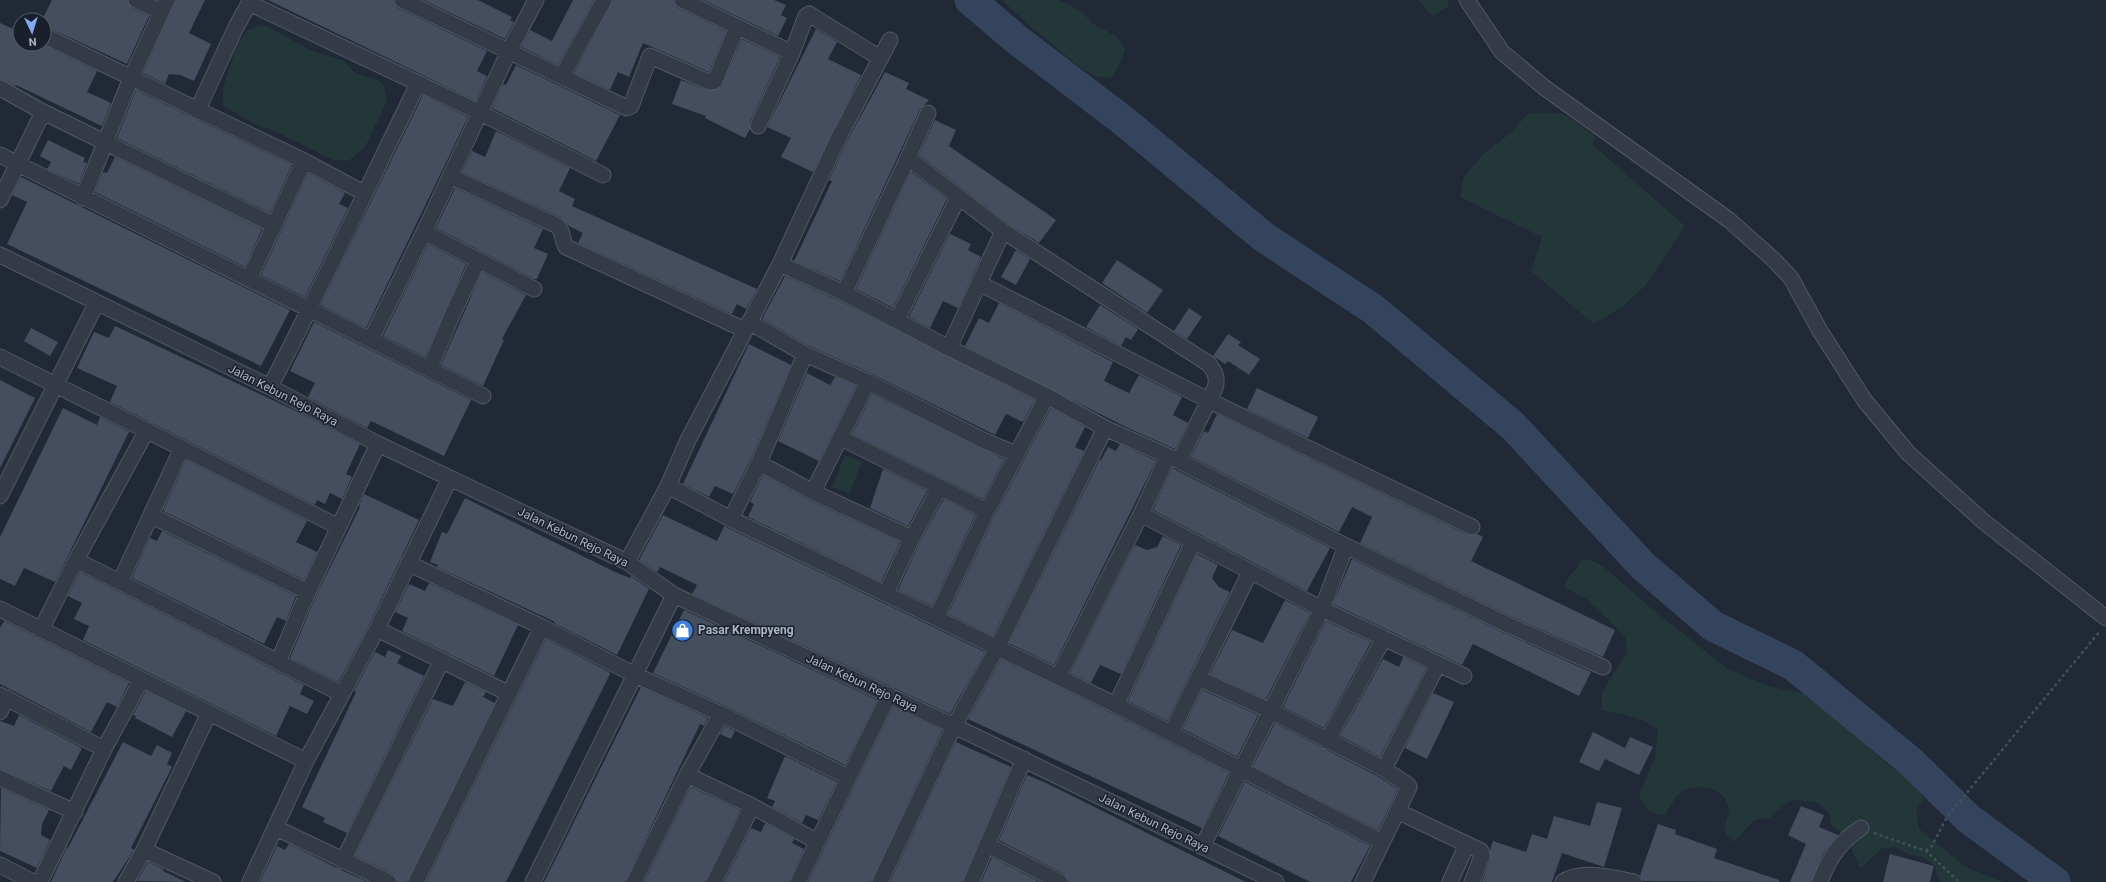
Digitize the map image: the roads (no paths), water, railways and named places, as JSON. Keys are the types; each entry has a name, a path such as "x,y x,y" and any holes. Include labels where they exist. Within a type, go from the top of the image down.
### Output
{"street":[{"path":"83,198 131,78 164,6 136,0"},
{"path":"402,0 627,108 631,106 650,56 709,82 715,81 737,27"},
{"path":"371,339 424,232 509,51 536,0"},
{"path":"562,76 604,0"},
{"path":"682,0 792,53"},
{"path":"1467,0 1502,52 1551,92 1728,220 1773,259 1791,278 1820,331 1865,401 1908,453 1984,521 2104,624"},
{"path":"197,111 236,27 250,2 481,113 603,175"},
{"path":"758,126 792,53 806,16 809,14 880,58"},
{"path":"52,39 197,111 304,161 364,193"},
{"path":"627,562 668,486 688,440 780,264 838,139 890,40"},
{"path":"270,387 310,310 364,193 418,84"},
{"path":"0,88 43,112 274,225"},
{"path":"0,200 43,112"},
{"path":"844,293 928,113"},
{"path":"0,155 83,198 430,368 483,396"},
{"path":"908,158 958,198 1003,231 1209,364 1217,379 1210,401 1141,514 1058,677"},
{"path":"249,279 304,161"},
{"path":"450,176 558,226 561,230 562,241 566,247 747,326 868,382 983,440 1016,454"},
{"path":"897,320 958,198"},
{"path":"949,348 1003,231"},
{"path":"424,232 435,236 478,261 534,289"},
{"name":"Jalan Kebun Rejo Raya","path":"0,255 96,304 270,387 378,444 627,562 674,595 1024,759 1276,882"},
{"path":"430,368 453,313 478,261"},
{"path":"780,264 844,293 949,348 1047,396 1105,428 1174,458 1346,546 1506,624 1603,667"},
{"path":"979,282 1210,401 1302,443 1472,527"},
{"path":"0,496 96,304"},
{"path":"731,520 759,463 805,354"},
{"path":"0,357 339,527"},
{"path":"813,492 868,382"},
{"path":"936,618 987,511 1047,396"},
{"path":"880,882 954,726 997,648 1105,428"},
{"path":"41,630 76,560 147,430"},
{"path":"841,438 987,511"},
{"path":"278,662 308,592 378,444"},
{"path":"120,582 152,516 182,448"},
{"path":"759,463 813,492 912,538"},
{"path":"250,882 306,761 377,629 450,478"},
{"path":"668,486 731,520 886,593 1116,705 1382,842"},
{"path":"886,593 912,538 940,487"},
{"path":"1141,514 1322,609 1464,676"},
{"path":"152,516 308,592"},
{"path":"1116,705 1193,542"},
{"path":"1202,847 1240,768 1271,711 1322,609 1346,546"},
{"path":"76,560 342,694"},
{"path":"408,563 542,627 635,675 721,714 848,777"},
{"path":"1172,733 1250,572"},
{"path":"533,882 674,595"},
{"path":"0,609 141,681 306,761"},
{"path":"416,882 542,627"},
{"path":"377,629 508,694"},
{"path":"1327,741 1384,638"},
{"path":"343,861 441,662"},
{"path":"1384,769 1438,664"},
{"path":"1198,678 1271,711 1384,769 1409,787 1363,882"},
{"path":"40,882 104,749 141,681"},
{"path":"798,882 816,841 888,695"},
{"path":"0,712 4,696 104,749"},
{"path":"126,882 144,850 209,713"},
{"path":"634,882 687,775 721,714"},
{"path":"971,882 1024,759"},
{"path":"687,775 752,806 816,841"},
{"path":"0,778 75,812"},
{"path":"714,882 752,806"},
{"path":"1397,811 1467,844 1482,853 1472,882"},
{"path":"276,828 389,882"},
{"path":"1820,882 1839,847 1849,836 1861,828"},
{"path":"1450,882 1467,844"},
{"path":"988,845 1060,882"},
{"path":"144,850 213,882"},
{"path":"0,865 33,882"},
{"path":"1563,882 1573,878 1598,876 1634,882"}],"waterway":[{"path":"970,0 1016,39 1125,122 1265,238 1373,309 1513,426 1643,566 1713,626 1793,665 1911,762 1969,819 2055,882"}],"place":[{"name":"Pasar Krempyeng","path":"682,630"}]}
